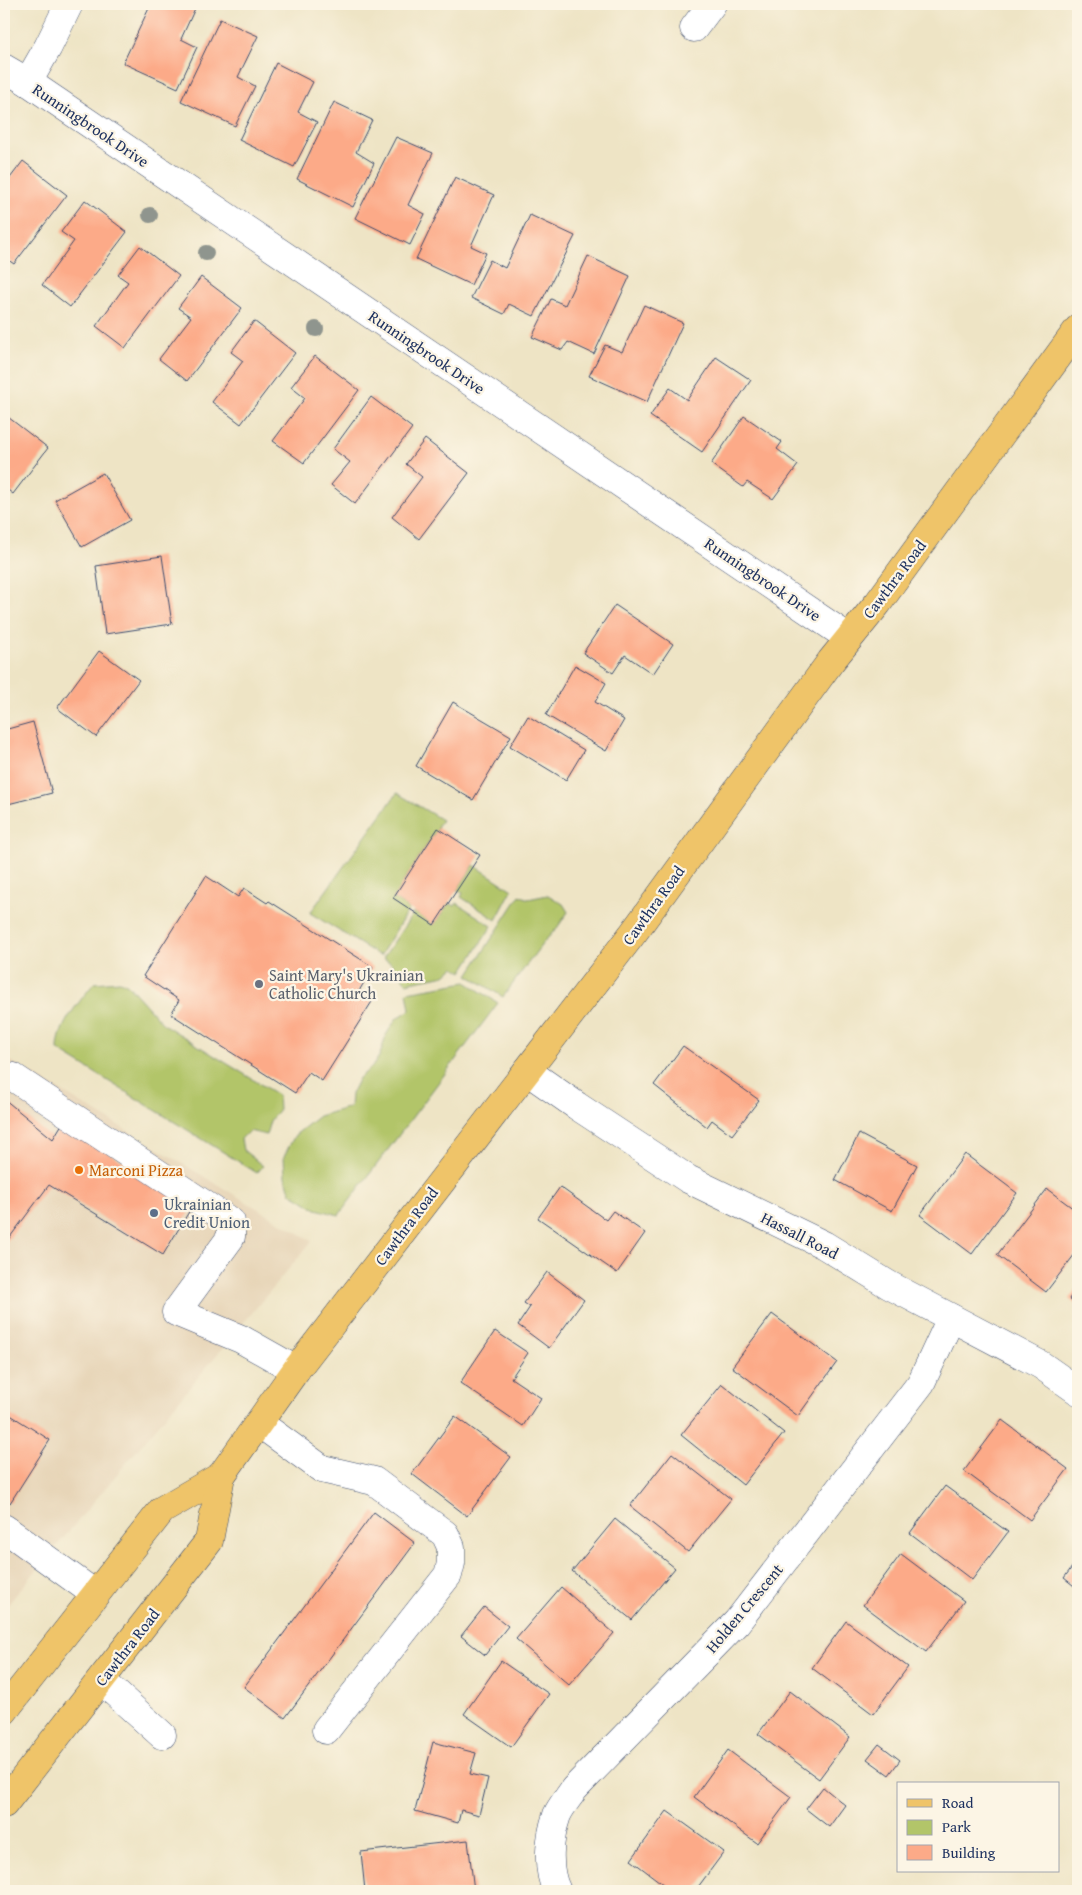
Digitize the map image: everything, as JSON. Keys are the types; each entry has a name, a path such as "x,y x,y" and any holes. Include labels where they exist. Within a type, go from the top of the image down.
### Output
{"main road":[{"name":"Cawthra Road","path":"4,1711 162,1510 221,1476 296,1370 634,932 1078,329"},
{"name":"Cawthra Road","path":"4,1804 209,1541 221,1476"}],"street":[{"path":"28,82 69,4"},
{"path":"694,28 712,4"},
{"name":"Runningbrook Drive","path":"4,68 28,82 849,638"},
{"name":"Hassall Road","path":"527,1070 577,1106 688,1179 824,1245 889,1285 1041,1364 1078,1391"},
{"path":"4,1075 13,1077 231,1222 231,1237 176,1312 240,1339 296,1370"},
{"name":"Holden Crescent","path":"557,1891 549,1863 552,1838 558,1814 574,1789 737,1622 921,1383 951,1318"},
{"path":"259,1423 322,1469 374,1481 445,1534 451,1548 451,1563 448,1575 326,1730"},
{"path":"4,1528 95,1594"},
{"path":"100,1680 162,1735"}],"shaded area":[{"path":"4,1057 312,1241 4,1609"}],"green space":[{"path":"397,793 442,820 393,898 409,909 380,956 310,913"},
{"path":"474,865 512,890 496,920 461,897 463,893 457,890"},
{"path":"520,895 528,899 548,895 563,904 568,912 503,997 468,975"},
{"path":"449,903 455,906 457,903 492,926 462,972 454,967 445,975 406,983 391,963 383,958 414,912 434,925"},
{"path":"120,981 128,985 163,1024 278,1095 279,1109 270,1121 266,1135 249,1131 241,1139 243,1150 263,1166 257,1173 58,1050 59,1040 65,1023 94,983"},
{"path":"466,982 498,1003 339,1215 316,1209 291,1193 285,1177 284,1156 295,1135 319,1116 350,1107 351,1094 359,1078 372,1067 380,1055 386,1035 396,1019 410,1010 407,992"}],"building":[{"path":"151,4 197,4 181,39 197,47 178,88 123,63"},
{"path":"220,19 258,36 238,77 255,86 235,126 181,101"},
{"path":"276,63 313,82 298,112 317,122 294,167 239,140"},
{"path":"334,102 372,120 356,152 374,163 353,207 297,179"},
{"path":"396,137 433,153 408,205 425,214 410,245 355,218"},
{"path":"23,161 67,195 14,264 4,257 4,214 7,209 4,207 4,186"},
{"path":"455,177 494,195 471,246 486,253 471,285 416,259"},
{"path":"85,200 127,232 70,307 42,285 74,241 61,232"},
{"path":"530,215 575,236 534,316 509,304 504,314 471,298 490,260 505,268"},
{"path":"140,246 179,276 125,348 96,326 128,282 118,275"},
{"path":"588,256 630,276 594,354 568,342 562,350 532,337 551,299 565,305"},
{"path":"201,277 242,308 187,381 159,359 191,317 178,308"},
{"path":"644,305 683,323 647,402 589,376 605,345 622,352"},
{"path":"254,321 295,353 241,424 212,402 243,361 231,352"},
{"path":"315,356 359,390 304,463 273,441 305,398 291,387"},
{"path":"716,357 751,380 702,452 650,416 670,388 687,400"},
{"path":"371,397 412,428 355,504 331,485 350,462 333,449"},
{"path":"4,414 48,448 13,494 4,487"},
{"path":"744,416 782,442 777,449 798,465 773,499 747,482 743,487 711,464"},
{"path":"425,439 469,473 419,539 392,517 422,477 406,464"},
{"path":"103,473 130,520 82,547 55,500"},
{"path":"162,556 172,624 105,634 96,566"},
{"path":"615,605 673,644 653,674 625,655 613,673 583,653"},
{"path":"99,651 139,680 96,737 57,708"},
{"path":"575,665 606,683 595,702 624,720 606,751 546,715"},
{"path":"453,702 511,736 473,800 416,766"},
{"path":"528,716 584,750 566,780 510,746"},
{"path":"33,722 52,793 4,805 4,730"},
{"path":"438,828 480,855 434,925 393,898"},
{"name":"Saint Mary's Ukrainian Catholic Church","path":"206,876 238,897 244,888 267,903 269,901 373,967 359,991 373,1000 322,1081 309,1072 295,1093 171,1014 179,1000 143,976"},
{"path":"683,1046 759,1100 732,1135 712,1120 707,1127 654,1085"},
{"path":"4,1099 53,1139 62,1124 193,1205 163,1255 49,1185 4,1245"},
{"path":"859,1134 917,1165 892,1211 835,1180"},
{"path":"965,1154 1017,1193 972,1254 920,1215"},
{"path":"560,1187 606,1220 613,1211 645,1233 617,1273 538,1218"},
{"path":"1047,1189 1078,1212 1078,1250 1046,1292 997,1255"},
{"path":"547,1272 584,1300 549,1348 518,1325 530,1307 524,1303"},
{"path":"1078,1286 1078,1306 1069,1299"},
{"path":"772,1314 837,1362 798,1416 732,1367"},
{"path":"495,1331 528,1353 511,1378 541,1398 523,1426 460,1383"},
{"path":"722,1384 784,1433 743,1485 681,1435"},
{"path":"4,1411 50,1440 10,1503 4,1499"},
{"path":"455,1416 511,1457 467,1516 412,1474"},
{"path":"1002,1420 1068,1469 1030,1520 964,1471"},
{"path":"672,1453 731,1499 688,1552 630,1506"},
{"path":"945,1486 1008,1532 972,1580 910,1533"},
{"path":"374,1512 415,1543 285,1718 244,1687"},
{"path":"615,1519 675,1568 632,1620 572,1571"},
{"path":"901,1554 964,1601 926,1652 863,1605"},
{"path":"1078,1559 1078,1589 1064,1578"},
{"path":"561,1587 614,1633 569,1685 516,1639"},
{"path":"484,1607 508,1626 485,1655 461,1636"},
{"path":"846,1621 908,1667 873,1714 812,1668"},
{"path":"501,1661 549,1694 511,1747 464,1714"},
{"path":"790,1691 850,1737 819,1779 758,1734"},
{"path":"433,1742 476,1753 470,1774 488,1778 479,1815 461,1810 458,1823 415,1811"},
{"path":"879,1744 900,1760 889,1775 867,1759"},
{"path":"728,1750 791,1797 757,1843 694,1797"},
{"path":"823,1787 845,1805 829,1827 806,1809"},
{"path":"667,1811 724,1852 695,1891 672,1891 631,1860"},
{"path":"468,1840 474,1891 365,1891 361,1852"}],"place":[{"name":"Saint Mary's Ukrainian Catholic Church","path":"259,984"},
{"name":"Marconi Pizza","path":"79,1170"},
{"name":"Ukrainian Credit Union","path":"154,1213"}]}
